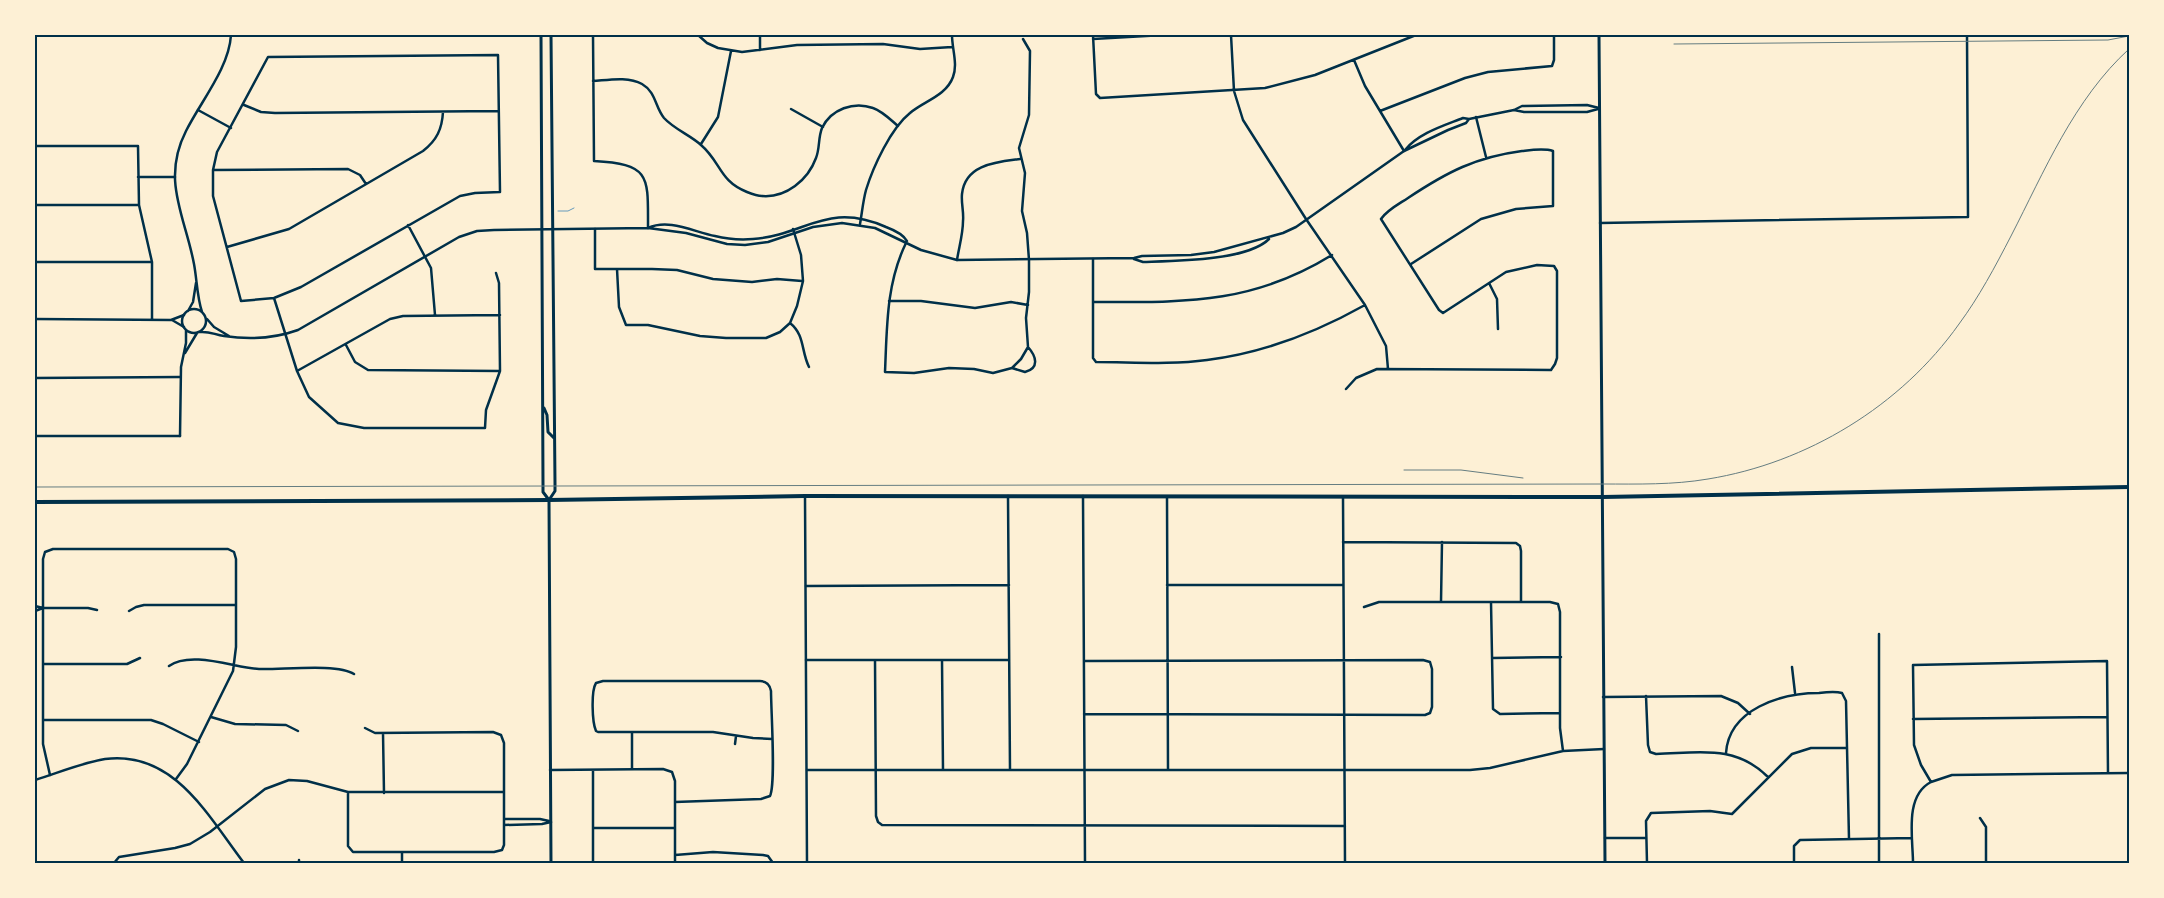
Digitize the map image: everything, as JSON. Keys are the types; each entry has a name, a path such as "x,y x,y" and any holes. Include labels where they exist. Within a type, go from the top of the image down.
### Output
{"main road":[{"path":"541,35 544,492 549,500"},
{"path":"551,35 555,490 549,500 551,863"},
{"path":"1599,35 1605,863"},
{"path":"543,405 547,415 548,432 554,438"},
{"path":"35,502 549,500 805,496 1603,497 2129,487"}],"street":[{"path":"229,336 214,326 202,312 194,262 177,204 175,177 183,137 228,55 231,35"},
{"path":"593,35 594,161 619,162 636,168 644,178 648,192 648,228"},
{"path":"698,35 707,43 731,52 797,45 883,44 920,49 952,47"},
{"path":"760,35 760,50"},
{"path":"860,224 865,192 870,177 898,126 909,114 948,87 955,73 956,65 952,47 952,35"},
{"path":"1164,35 1093,37 1097,97 1262,89 1285,84 1416,35"},
{"path":"1231,35 1234,91 1244,120 1306,219 1365,305 1386,346 1388,369"},
{"path":"1380,111 1466,78 1488,72 1552,66 1554,60 1554,35"},
{"path":"1600,223 1968,217 1967,35"},
{"path":"907,241 894,269 889,301 885,372 914,373 949,368 974,369 993,373 1012,368 1021,359 1028,347 1026,318 1029,260 1027,233 1022,211 1025,173 1020,159 1020,140 1027,126 1029,115 1030,51 1023,39"},
{"path":"700,144 718,117 731,52"},
{"path":"498,55 498,111 500,192 474,193 460,196 301,287 274,298 241,301 213,196 212,170 218,152 268,57 498,55"},
{"path":"1353,60 1365,86 1404,151"},
{"path":"593,81 631,80 641,84 654,96 662,116 670,124 700,144 714,159 724,177 737,188 759,196 775,196 797,186 808,174 817,157 818,139 823,127 831,116 843,108 862,106 875,108 898,126"},
{"path":"244,105 261,112 275,113 498,111"},
{"path":"1404,151 1411,142 1463,118 1470,119 1514,110 1522,106 1587,105 1599,108"},
{"path":"1514,110 1524,112 1587,112 1599,108"},
{"path":"791,109 823,127"},
{"path":"198,110 231,128"},
{"path":"228,247 290,229 424,152 432,144 442,126 443,112"},
{"path":"1476,117 1486,157"},
{"path":"171,320 185,328 199,332 210,331 224,336 258,339 286,335 298,330 459,237 477,231 648,228 686,233 710,240 736,244 768,242 828,224 860,224 877,229 902,241 907,241 937,256 957,260 1134,258 1214,252 1270,238 1296,227 1404,151 1448,130 1466,124 1470,119"},
{"path":"35,146 138,146 138,205 152,262 152,320"},
{"path":"1346,389 1356,378 1377,370 1551,370 1555,364 1557,271 1554,266 1537,265 1516,269 1489,282 1443,313 1439,310 1411,264 1380,219 1456,168 1486,157 1528,150 1553,151 1553,206 1516,209 1480,219 1411,264"},
{"path":"957,260 963,222 962,193 966,180 974,171 986,164 1020,159"},
{"path":"212,170 348,169 360,176 366,184"},
{"path":"138,177 175,177"},
{"path":"35,205 138,205"},
{"path":"648,228 654,225 680,227 712,236 735,239 763,237 825,218 861,219 889,228 904,236 907,241"},
{"path":"407,225 426,256 434,280 435,315"},
{"path":"595,229 595,269 676,270 713,278 752,282 777,279 802,281"},
{"path":"617,268 619,307 626,325 648,325 700,336 766,338 780,332 790,323 796,306 802,281 801,255 793,229"},
{"path":"1134,258 1143,262 1206,259 1250,249 1264,244 1270,238"},
{"path":"1093,302 1166,302 1226,297 1308,270 1332,255"},
{"path":"1093,259 1094,361 1196,361 1238,355 1271,347 1307,334 1365,305"},
{"path":"35,262 152,262"},
{"path":"274,298 297,371 308,397 329,416 346,426 364,428 485,428 486,410 500,371 499,283 496,273"},
{"path":"35,436 180,436 180,377 184,354 185,314 193,302 196,281"},
{"path":"1489,282 1497,300 1498,329"},
{"path":"889,301 921,301 975,308 1011,302 1028,305"},
{"path":"35,320 171,320 193,310 202,312"},
{"path":"297,371 390,319 403,316 500,315"},
{"path":"184,354 205,326 205,316"},
{"path":"790,323 796,327 802,338 804,357 809,367"},
{"path":"346,345 355,362 368,370 500,371"},
{"path":"1012,368 1025,372 1033,368 1036,360 1028,347"},
{"path":"35,378 180,377"},
{"path":"805,496 807,863"},
{"path":"1008,496 1010,770"},
{"path":"1082,496 1085,863"},
{"path":"1166,496 1168,770"},
{"path":"1343,496 1345,863"},
{"path":"1343,542 1511,542 1518,544 1521,551 1521,602"},
{"path":"1442,542 1442,602"},
{"path":"50,776 44,753 43,720 42,559 45,552 53,549 228,549 234,552 236,560 237,605 234,664 228,683 188,764 176,779"},
{"path":"806,586 1009,585"},
{"path":"1167,586 1343,585"},
{"path":"1364,607 1379,602 1550,602 1558,604 1560,612 1562,751"},
{"path":"1491,602 1492,706 1494,712 1500,714 1560,713"},
{"path":"129,611 144,605 237,605"},
{"path":"35,606 97,610"},
{"path":"35,611 43,608"},
{"path":"1879,634 1879,863"},
{"path":"1492,658 1561,657"},
{"path":"43,664 127,664 140,658"},
{"path":"806,660 1009,660"},
{"path":"875,660 876,816 879,824 887,826 1345,826"},
{"path":"942,660 943,770"},
{"path":"1084,661 1423,660 1430,662 1432,669 1432,705 1430,713 1422,715 1084,714"},
{"path":"170,666 184,661 216,661 260,669 338,669 354,674"},
{"path":"1931,782 1921,764 1914,745 1913,665 2107,661 2108,773"},
{"path":"1792,667 1795,694"},
{"path":"675,802 761,799 770,796 772,788 772,738 771,691 768,684 760,681 603,681 596,683 594,690 594,726 601,733 713,732 736,736 772,738"},
{"path":"1726,753 1728,739 1736,724 1774,699 1795,694 1837,692 1844,695 1846,701 1848,839"},
{"path":"1646,696 1650,752 1656,754 1726,753 1748,760 1768,777"},
{"path":"1603,697 1721,696 1738,703 1750,714"},
{"path":"211,717 235,724 286,725 298,731"},
{"path":"1913,719 2107,717"},
{"path":"43,720 150,720 198,742"},
{"path":"348,792 348,844 350,851 358,853 402,853 494,852 502,850 504,843 504,743 501,735 494,732 383,733 373,732 365,728"},
{"path":"383,733 384,793"},
{"path":"632,733 632,769"},
{"path":"735,744 736,736"},
{"path":"1647,863 1646,820 1649,814 1654,812 1710,811 1732,814 1789,756 1801,750 1847,748"},
{"path":"807,770 1477,770 1562,751 1604,749"},
{"path":"35,780 93,762 119,758 150,764 176,779 188,790 244,863"},
{"path":"550,770 663,769 672,772 675,781 675,863"},
{"path":"593,770 593,863"},
{"path":"1913,863 1913,810 1916,798 1931,782 1952,775 2129,773"},
{"path":"114,863 116,859 122,856 186,846 201,839 266,789 284,781 303,780 348,792 504,792"},
{"path":"1980,818 1986,827 1986,863"},
{"path":"504,819 540,819 551,822"},
{"path":"504,825 551,822"},
{"path":"593,828 675,828"},
{"path":"1605,838 1646,838"},
{"path":"1794,863 1794,846 1796,842 1802,839 1913,838"},
{"path":"675,855 723,852 765,855 773,863"},
{"path":"402,853 402,863"}],"waterway":[{"path":"558,211 568,211 574,208"}],"railway":[{"path":"1674,44 2108,40 2129,36"},
{"path":"35,487 1642,484 1708,479 1745,471 1781,460 1816,445 1880,405 1909,381 1936,354 1959,324 1986,282 2048,162 2076,113 2109,69 2129,49"},
{"path":"1404,470 1461,470 1523,478"}]}
